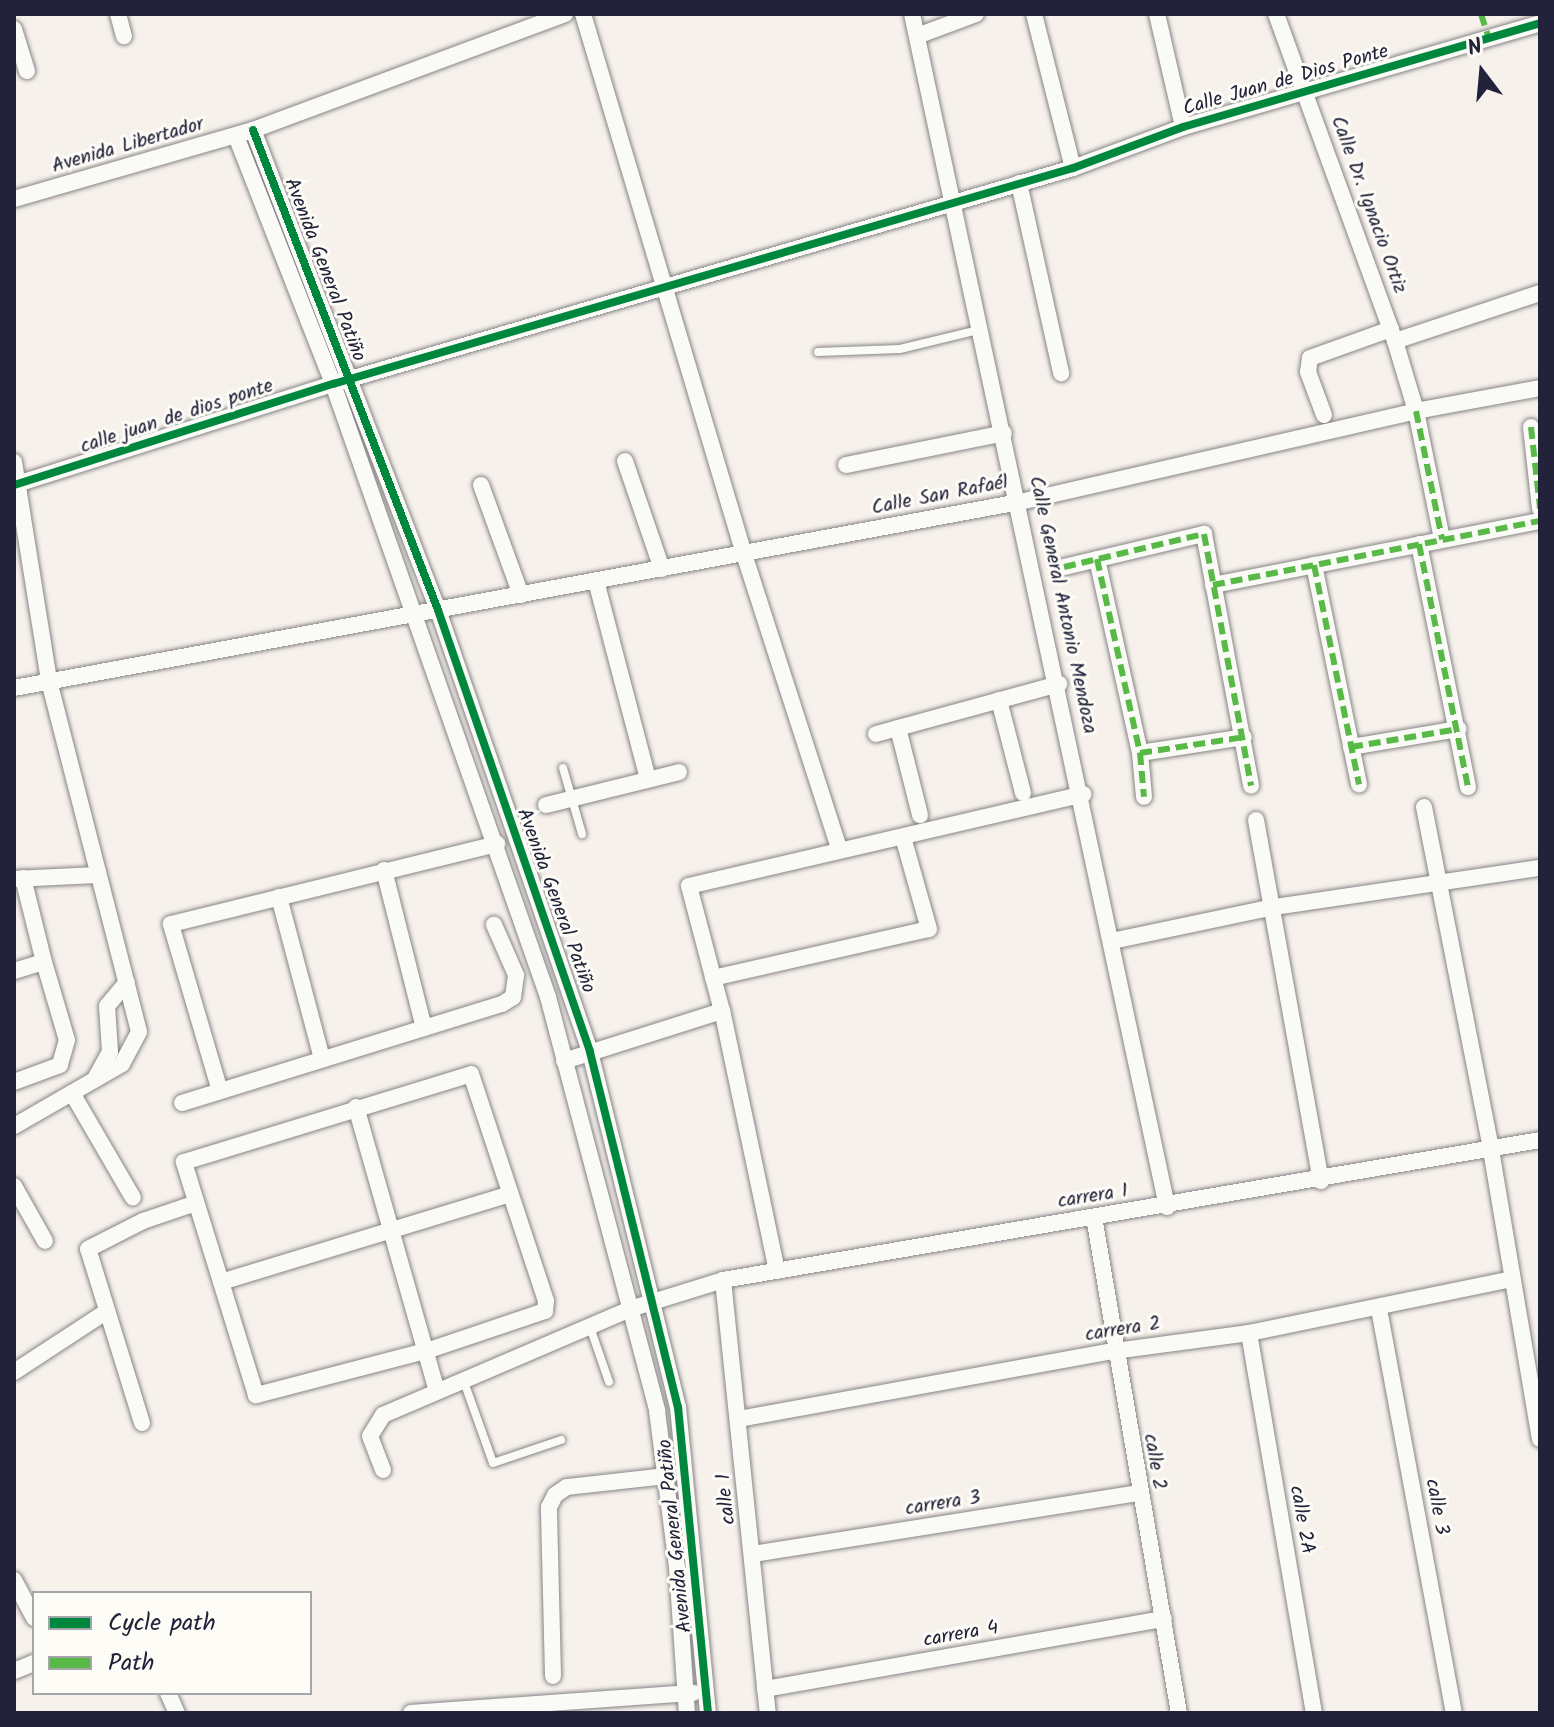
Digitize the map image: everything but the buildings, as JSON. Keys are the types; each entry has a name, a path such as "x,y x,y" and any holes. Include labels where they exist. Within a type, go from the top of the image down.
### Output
{"street":[{"path":"118,14 124,36"},
{"name":"Avenida Libertador","path":"14,199 236,136 565,14"},
{"path":"583,14 744,554 839,849"},
{"name":"Calle General Antonio Mendoza","path":"912,14 978,330 1020,502 1083,794 1167,1207"},
{"path":"917,36 976,14"},
{"path":"1034,14 1073,168"},
{"path":"1157,14 1183,127"},
{"name":"Calle Dr. Ignacio Ortiz","path":"1276,14 1393,335 1416,411 1442,539"},
{"name":"Calle Juan de Dios Ponte","path":"665,285 1073,168 1183,127 1540,23"},
{"path":"14,29 27,71"},
{"name":"Avenida General Patiño","path":"253,130 497,844 564,1061 657,1411 667,1476 687,1713"},
{"name":"Avenida General Patiño","path":"236,136 438,610 590,1052 654,1302 688,1468 708,1713"},
{"path":"1019,183 1061,373"},
{"name":"calle juan de dios ponte","path":"16,484 665,285"},
{"path":"1324,415 1308,372 1310,358 1540,293"},
{"name":"Calle San Rafaél","path":"14,688 1020,502 1416,411 1540,388"},
{"path":"1531,427 1540,509"},
{"path":"846,465 1004,433"},
{"path":"625,461 662,569"},
{"path":"14,462 49,681 127,982 138,1042 122,1064 14,1126"},
{"path":"481,485 521,595"},
{"path":"1213,585 1540,521"},
{"path":"1064,567 1204,534 1251,786"},
{"path":"1419,544 1468,787"},
{"path":"1097,559 1140,753 1144,797"},
{"path":"1314,565 1359,784"},
{"path":"596,581 648,779"},
{"path":"876,734 1059,684"},
{"path":"999,700 1023,793"},
{"path":"898,728 920,815"},
{"path":"1351,747 1458,729"},
{"path":"1140,753 1244,737"},
{"path":"546,805 679,772"},
{"path":"777,1271 722,1011 689,886 1083,794"},
{"path":"1424,807 1435,880 1491,1150 1540,1439"},
{"path":"1256,820 1268,908 1321,1181"},
{"path":"713,978 929,929 903,837"},
{"path":"220,1091 171,924 497,844"},
{"path":"1112,941 1268,908 1435,880 1540,868"},
{"path":"384,870 424,1028"},
{"path":"14,1082 49,1072 67,1054 19,878 97,875"},
{"path":"279,897 322,1059"},
{"path":"182,1103 513,997 516,975 494,925"},
{"path":"14,971 44,962"},
{"path":"95,1078 110,1052 107,1006 127,982"},
{"path":"564,1061 722,1011"},
{"path":"471,1074 510,1194 546,1301 545,1311 429,1350 256,1395 184,1162 471,1074"},
{"path":"72,1093 133,1198"},
{"path":"356,1107 429,1350 436,1388"},
{"name":"carrera 1","path":"383,1470 370,1436 375,1421 436,1388 630,1309 723,1280 1321,1181 1540,1140"},
{"path":"14,1186 45,1241"},
{"path":"221,1282 392,1227 510,1194"},
{"path":"142,1423 104,1313 88,1249 143,1221 196,1203"},
{"name":"calle 2","path":"1094,1217 1114,1351 1179,1713"},
{"name":"carrera 2","path":"739,1419 1114,1351 1249,1333 1379,1309 1512,1279"},
{"name":"calle 1","path":"723,1280 768,1713"},
{"name":"calle 3","path":"1379,1309 1454,1713"},
{"path":"14,1372 104,1313"},
{"name":"calle 2A","path":"1249,1333 1314,1713"},
{"path":"553,1676 549,1507 555,1495 567,1487 667,1476"},
{"name":"carrera 3","path":"753,1554 1139,1493"},
{"path":"14,1580 32,1614"},
{"name":"carrera 4","path":"765,1689 1164,1619"},
{"path":"411,1713 706,1692"}],"lane":[{"path":"818,352 900,349 978,330"},
{"path":"563,768 582,834"},
{"path":"589,1326 609,1382"},
{"path":"463,1378 493,1463 561,1440"}],"marked path":[{"path":"1481,14 1489,39"},
{"path":"1416,411 1442,539"},
{"path":"1531,427 1540,509"},
{"path":"1213,585 1540,521"},
{"path":"1064,567 1204,534 1251,786"},
{"path":"1419,544 1468,787"},
{"path":"1097,559 1140,753 1244,737"},
{"path":"1314,565 1359,784"},
{"path":"1351,747 1458,729"},
{"path":"1140,753 1144,797"}],"cycle path":[{"path":"14,485 333,384 1073,168 1183,127 1540,23"},
{"path":"253,130 438,610 590,1052 678,1407 708,1713"}]}
